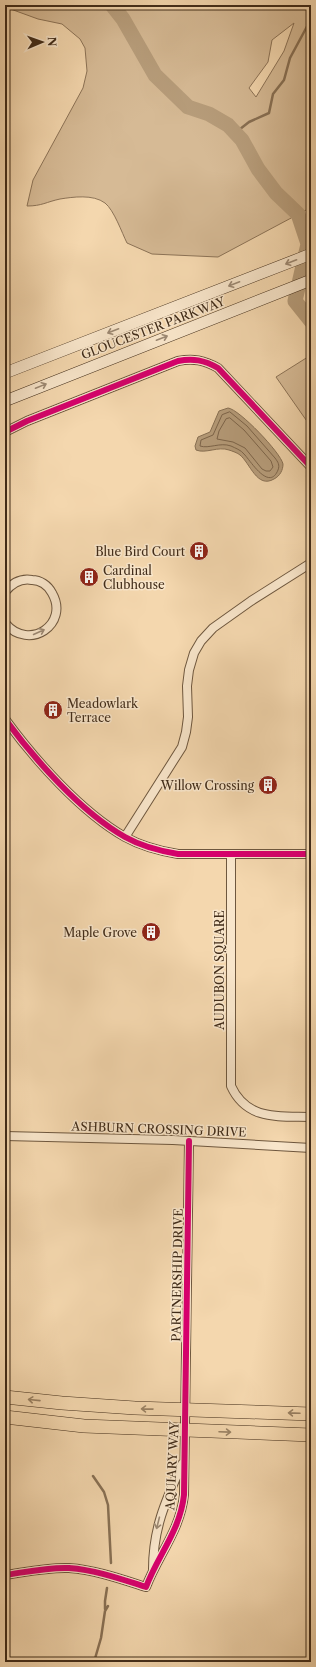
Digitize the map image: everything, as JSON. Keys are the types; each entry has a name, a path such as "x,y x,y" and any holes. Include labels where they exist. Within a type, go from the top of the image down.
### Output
{"main road":[{"name":"GLOUCESTER PARKWAY","path":"5,374 311,254"},
{"name":"GLOUCESTER PARKWAY","path":"5,401 311,280"},
{"path":"5,1397 99,1406 311,1414"},
{"path":"5,1417 84,1426 311,1435"}],"street":[{"path":"5,432 27,421 178,361 189,359 200,360 208,362 218,368 311,467"},
{"path":"125,837 182,747 188,717 187,686 189,670 194,653 201,641 213,628 251,601 311,564"},
{"path":"5,592 19,581 27,579 36,580 50,589 56,605 56,614 53,622 40,633 24,635 6,627"},
{"path":"5,719 21,741 76,800 125,837 163,851 178,854 311,854"},
{"name":"AUDUBON SQUARE","path":"231,854 231,1086 235,1095 244,1104 259,1114 311,1117"},
{"name":"ASHBURN CROSSING DRIVE","path":"5,1136 190,1141 311,1148"},
{"name":"PARTNERSHIP DRIVE","path":"186,1409 190,1141"},
{"name":"AQUIARY WAY","path":"5,1574 48,1568 68,1568 102,1574 146,1587 153,1569 173,1534 183,1508 186,1409"},
{"name":"AQUIARY WAY","path":"153,1569 153,1552 159,1517 184,1461"}],"shaded area":[{"path":"5,5 311,5 311,222 308,209 218,257 152,254 127,243 112,211 105,203 95,198 77,197 60,199 27,206 33,180 83,88 87,71 85,48 80,39 62,24 38,19 5,7","holes":["294,23 284,51 256,97 249,88 268,62 272,40"]},
{"path":"311,355 311,427 276,377"}],"water":[{"path":"295,301 303,302 311,312 311,326 292,305"},
{"path":"228,408 250,423 281,458 283,464 281,473 276,478 263,481 258,478 244,459 232,451 225,449 204,451 196,450 195,446 198,437 210,432 219,411"}],"waterway":[{"path":"112,5 123,19 155,75 188,107 209,114 228,125 242,140 258,169 276,193 298,214 308,244 295,301 311,321"},
{"path":"235,133 249,122 269,113 273,94 284,80 290,58 311,19"},
{"path":"93,1476 104,1492 108,1505 111,1563"},
{"path":"105,1609 107,1588"},
{"path":"94,1662 101,1638 105,1611 108,1606"}],"cycle path":[{"path":"5,432 27,421 178,361 203,361 218,368 311,467"},
{"path":"5,719 45,768 92,814 125,837 144,846 178,854 311,854"},
{"path":"5,1575 45,1569 69,1568 99,1573 146,1587 178,1520 184,1495 189,1141"}],"place":[{"name":"Blue Bird Court","path":"199,551"},
{"name":"Cardinal Clubhouse","path":"89,577"},
{"name":"Meadowlark Terrace","path":"53,710"},
{"name":"Willow Crossing","path":"268,785"},
{"name":"Maple Grove","path":"151,932"}]}
